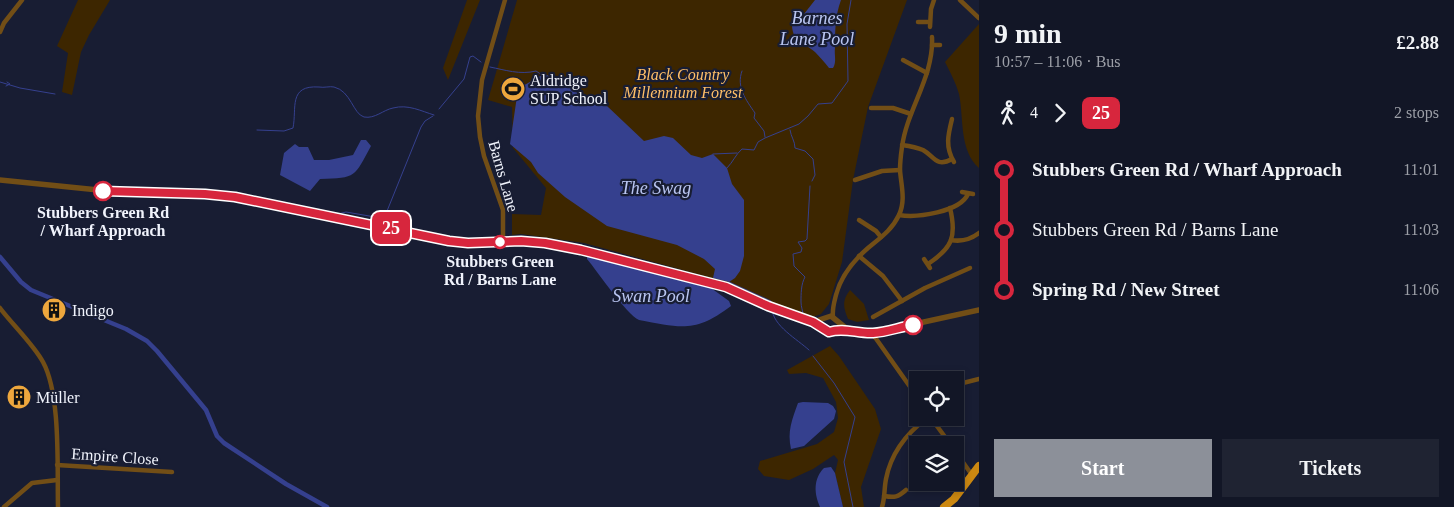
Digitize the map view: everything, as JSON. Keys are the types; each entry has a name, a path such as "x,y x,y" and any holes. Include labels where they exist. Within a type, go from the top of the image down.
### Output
{"highway":[{"path":"945,507 954,500 979,466"}],"street":[{"path":"0,32 4,23 22,0"},
{"name":"Barns Lane","path":"503,241 503,210 484,156 478,116 485,69 505,0"},
{"path":"918,22 929,24 934,0"},
{"path":"960,0 978,21"},
{"path":"813,322 825,317 832,310 842,278 859,256 888,231 899,215 903,199 900,170 902,145 931,59 932,37"},
{"path":"932,45 940,46"},
{"path":"903,60 927,73"},
{"path":"902,69 908,64"},
{"path":"871,108 893,108 911,114"},
{"path":"880,109 880,115"},
{"path":"902,145 918,148 939,162 953,160 947,138 952,119"},
{"path":"950,127 958,130"},
{"path":"855,180 882,172 900,170"},
{"path":"868,176 870,182"},
{"path":"0,180 108,191 205,194 235,197 449,241 468,243 503,241 556,245 628,261 726,287 771,307 813,322 829,332 847,329 872,333 979,310"},
{"path":"899,215 916,217 950,208 963,202 971,194 962,192"},
{"path":"927,264 942,254 950,244 953,230 950,208"},
{"path":"859,220 881,237"},
{"path":"865,232 867,226"},
{"path":"951,240 960,242 968,240 979,233"},
{"path":"859,256 883,276 902,301"},
{"path":"875,314 967,268"},
{"path":"0,308 43,362 53,393 58,507"},
{"path":"832,310 837,325 834,330"},
{"path":"825,317 835,319 847,329"},
{"path":"822,327 825,317"},
{"path":"872,333 909,385"},
{"path":"964,382 979,379"},
{"path":"882,507 889,466 904,439 916,426"},
{"path":"936,426 944,436"},
{"path":"964,464 973,476"},
{"name":"Empire Close","path":"57,465 172,472"},
{"path":"4,507 32,483 57,480"},
{"path":"884,496 898,497 906,490"}],"green space":[{"path":"78,0 110,0 81,52 72,95 62,92 68,53 57,46"},
{"path":"467,0 480,0 448,80 443,68"},
{"name":"Black Country Millennium Forest","path":"517,0 907,0 868,107 853,180 842,262 829,304 821,314 813,317 803,315 770,304 708,277 584,243 521,234 512,235 512,214 541,215 546,188 513,148 512,107 488,100"},
{"path":"979,24 979,168 973,161 965,143 959,94 945,62"},
{"path":"850,290 864,304 869,320 857,322 848,319 844,304"},
{"path":"830,346 839,356 875,409 881,429 861,487 864,507 843,507 835,473 838,460 834,455 813,469 789,480 764,476 758,469 760,461 817,444 834,432 838,418 836,402 823,378 806,373 789,374 787,370"}],"water":[{"name":"Barnes Lane Pool","path":"815,0 841,0 836,24 835,61 833,68 829,68 815,52 799,41 792,29 792,22 804,14"},
{"name":"The Swag","path":"545,74 607,106 644,141 664,136 673,138 691,155 702,158 713,154 727,168 732,184 744,200 744,256 740,271 735,278 729,282 713,278 715,269 704,259 677,245 607,226 565,197 538,173 531,162 510,144 517,96 521,87"},
{"path":"361,140 366,140 371,146 353,174 341,178 320,179 310,191 280,175 284,153 295,144 299,147 308,147 314,160 329,160 353,155"},
{"name":"Swan Pool","path":"590,255 712,285 711,288 729,301 731,306 707,321 688,326 666,325 639,320 627,310 587,259"},
{"path":"798,403 828,403 836,411 834,419 804,446 791,449 790,431 792,420"},
{"path":"831,467 835,473 843,507 820,507 818,502 816,482 824,468"}],"waterway":[{"path":"727,168 742,149 754,150 758,142 799,124 818,104 832,103 848,81 847,24 851,0"},
{"path":"439,109 464,79 470,57 473,56 481,62"},
{"path":"490,67 518,72 536,71 542,75"},
{"path":"742,71 740,77 741,88 755,113 754,118 764,131 765,137"},
{"path":"0,82 20,88 55,94"},
{"path":"6,86 10,84 7,82"},
{"path":"257,130 284,131 293,128 296,99 302,90 309,87 340,89 348,97 357,112 364,117 372,117 389,109 399,107 414,108 434,115"},
{"path":"338,214 346,212 381,218 385,216 421,127 425,121 433,116"},
{"path":"790,130 795,148 805,151 813,159 815,175 812,181"},
{"path":"713,154 737,153"},
{"path":"803,315 801,292 805,277 794,266 793,254 801,252 802,248 798,242 807,239 810,186"},
{"path":"489,246 531,245"},
{"path":"537,245 577,252"},
{"path":"584,254 589,255"},
{"path":"0,257 21,282 31,290 126,329 147,341 206,410 217,436 224,443 286,484 327,507"},
{"path":"729,282 771,301 772,305"},
{"path":"772,309 773,315 781,327 809,350"},
{"path":"813,356 834,383 855,417 844,462 853,507"}],"bus line":[{"name":"25","path":"103,191 205,194 235,197 449,241 468,243 521,241 545,243 628,261 726,287 768,306 813,322 829,332 847,329 872,333 913,325"}],"place":[{"name":"Aldridge SUP School","path":"513,89"},
{"name":"Stubbers Green Rd / Wharf Approach","path":"103,191"},
{"name":"Stubbers Green Rd / Barns Lane","path":"500,242"},
{"name":"Indigo","path":"54,310"},
{"name":"Müller","path":"19,397"}]}
